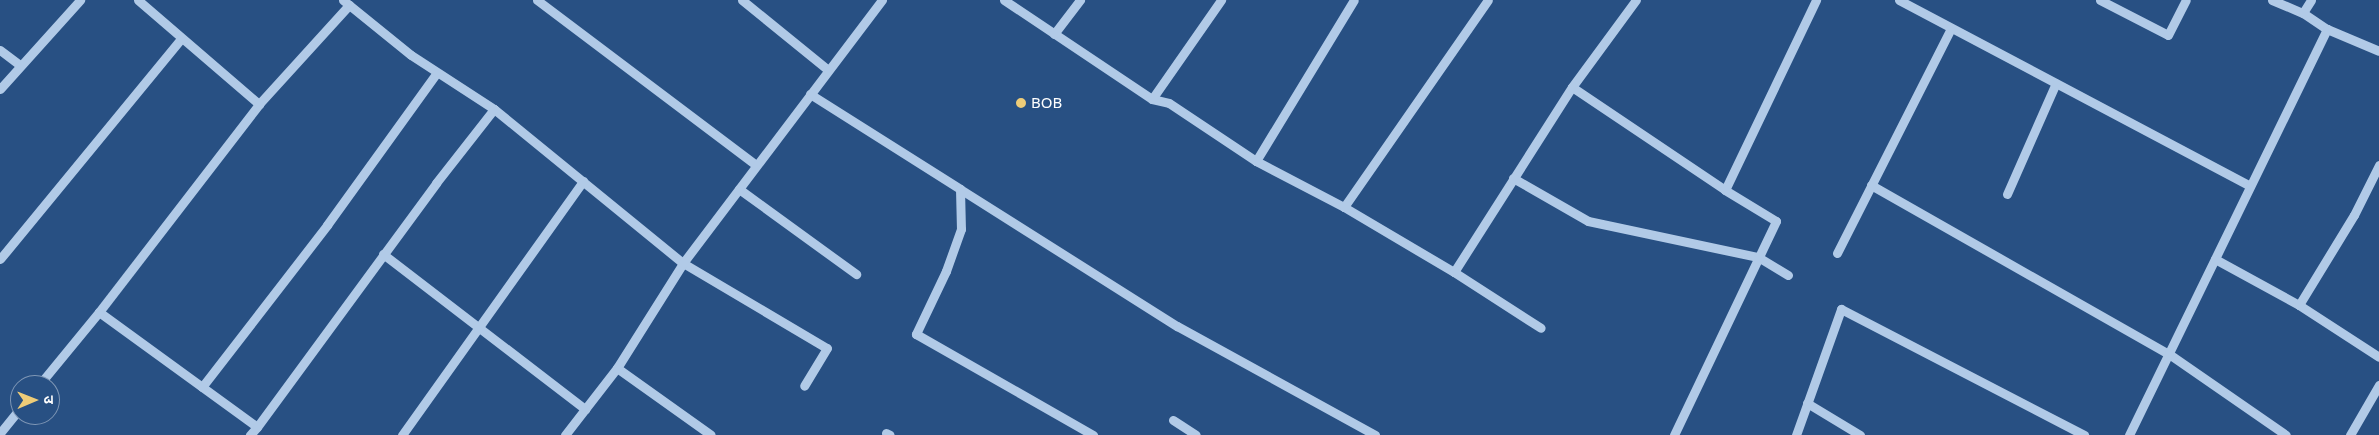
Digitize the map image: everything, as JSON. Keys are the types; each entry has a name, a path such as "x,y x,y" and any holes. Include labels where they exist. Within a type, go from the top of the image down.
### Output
{"street":[{"path":"0,89 80,0"},
{"path":"138,0 181,39 259,104"},
{"path":"537,0 756,165"},
{"path":"742,0 828,70"},
{"path":"565,435 617,368 683,262 882,0"},
{"path":"1004,0 1152,99 1169,103 1256,162 1344,207 1454,272 1541,328"},
{"path":"1054,34 1080,0"},
{"path":"1152,99 1221,0"},
{"path":"1256,162 1354,0"},
{"path":"1344,207 1488,0"},
{"path":"1454,272 1572,87 1636,0"},
{"path":"1725,190 1816,0"},
{"path":"1899,0 2250,186"},
{"path":"2100,0 2168,34 2186,0"},
{"path":"2272,0 2304,13 2327,29 2379,51"},
{"path":"2304,13 2311,0"},
{"path":"47,375 99,312 259,104 346,3 436,74 494,109 683,262 827,348 804,386"},
{"path":"1837,254 1951,28"},
{"path":"2129,435 2327,29"},
{"path":"0,260 181,39"},
{"path":"0,50 20,65"},
{"path":"202,388 327,225 436,74"},
{"path":"2008,194 2056,83"},
{"path":"1572,87 1725,190 1776,221 1674,435"},
{"path":"810,94 1177,326 1375,435"},
{"path":"250,435 383,254 494,109"},
{"path":"2299,305 2354,215 2379,165"},
{"path":"1513,178 1588,221 1758,257 1788,275"},
{"path":"402,435 477,327 583,181"},
{"path":"1871,185 2169,354 2286,435"},
{"path":"739,189 856,274"},
{"path":"960,190 961,229 946,271 916,334 1093,435"},
{"path":"383,254 585,409"},
{"path":"2215,259 2299,305 2379,357"},
{"path":"1796,435 1841,309 2084,435"},
{"path":"99,312 257,428"},
{"path":"617,368 711,435"},
{"path":"2350,435 2379,386"},
{"path":"1807,403 1860,435"},
{"path":"0,433 10,420"},
{"path":"1173,420 1196,435"}],"place":[{"name":"BOB","path":"1021,103"}]}
